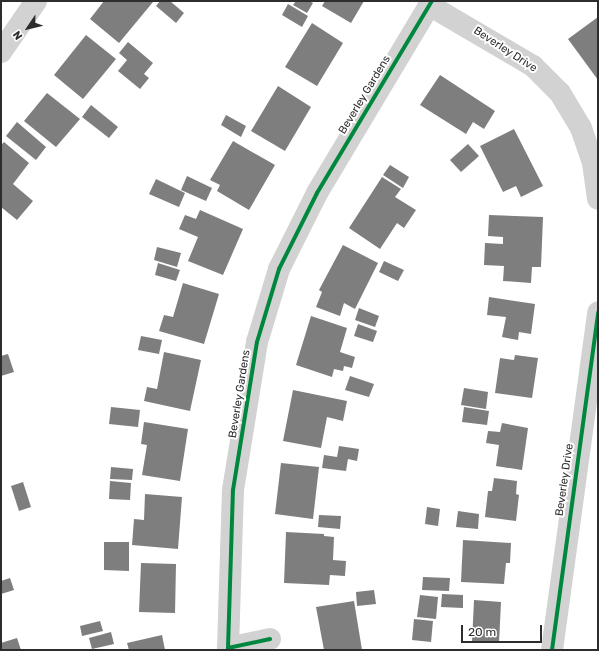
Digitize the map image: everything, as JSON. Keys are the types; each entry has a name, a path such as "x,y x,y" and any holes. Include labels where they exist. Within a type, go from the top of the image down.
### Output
{"street":[{"path":"1,52 36,1"},
{"name":"Beverley Drive","path":"430,3 533,66 560,93 581,128 593,162 598,199"},
{"name":"Beverley Gardens","path":"270,640 228,648 233,490 257,342 279,269 317,193 430,3"},
{"name":"Beverley Drive","path":"552,650 598,312"}],"building":[{"path":"104,1 153,2 119,43 90,19"},
{"path":"160,1 170,1 184,13 176,23 156,6"},
{"path":"296,1 309,1 313,3 307,13 293,5"},
{"path":"325,1 364,1 351,23 322,6"},
{"path":"288,4 308,16 302,27 282,15"},
{"path":"598,17 598,80 568,39"},
{"path":"312,23 343,43 317,86 285,67"},
{"path":"86,35 116,59 83,99 54,75"},
{"path":"128,42 153,63 144,74 149,78 140,89 118,71 127,60 119,53"},
{"path":"440,75 495,111 484,129 473,122 466,134 420,105"},
{"path":"278,86 311,107 285,151 251,131"},
{"path":"47,93 80,119 56,147 24,121"},
{"path":"91,105 118,127 109,138 82,117"},
{"path":"226,115 246,126 241,137 221,125"},
{"path":"17,122 46,147 36,160 6,136"},
{"path":"514,129 543,186 521,197 516,186 503,192 480,146"},
{"path":"233,141 275,165 249,210 217,191 220,185 210,180"},
{"path":"4,142 29,163 13,184 33,201 17,220 1,207 1,145"},
{"path":"468,144 479,156 461,172 450,160"},
{"path":"390,165 409,177 403,188 383,175"},
{"path":"187,176 212,188 206,201 181,190"},
{"path":"382,177 401,189 395,197 416,210 404,228 397,223 380,249 349,228"},
{"path":"156,179 185,193 179,207 149,194"},
{"path":"200,210 243,229 223,275 188,261 198,237 179,229 185,215 196,219"},
{"path":"489,215 543,217 541,267 532,267 531,283 503,281 504,266 484,265 485,243 503,244 503,237 488,236"},
{"path":"343,245 378,263 355,309 344,303 340,316 316,307 322,292 319,290"},
{"path":"157,247 181,253 177,267 154,260"},
{"path":"384,261 404,270 398,281 379,272"},
{"path":"158,263 180,270 176,281 155,275"},
{"path":"183,283 219,294 204,344 159,331 164,315 173,317"},
{"path":"489,297 535,304 531,334 519,332 518,340 502,337 506,317 487,315"},
{"path":"359,308 379,316 375,327 355,320"},
{"path":"311,316 347,328 340,352 355,357 352,368 344,366 343,371 334,369 332,377 296,365"},
{"path":"358,324 377,331 373,342 354,336"},
{"path":"141,336 162,340 159,354 138,350"},
{"path":"164,352 201,360 190,411 144,401 147,387 157,389"},
{"path":"8,354 14,372 1,376 1,356"},
{"path":"515,355 538,358 532,398 495,393 500,358 514,360"},
{"path":"350,376 374,384 369,397 345,390"},
{"path":"464,388 488,392 486,409 461,405"},
{"path":"293,390 347,401 343,421 327,417 321,448 283,441"},
{"path":"111,407 140,410 138,427 109,424"},
{"path":"464,407 489,411 487,425 462,422"},
{"path":"144,422 188,429 180,481 142,475 147,445 141,444"},
{"path":"502,423 528,428 522,470 496,466 499,445 486,443 488,431 500,432"},
{"path":"339,446 359,449 357,461 348,459 346,471 322,468 324,455 337,457"},
{"path":"281,463 319,467 313,519 275,514"},
{"path":"111,467 133,469 132,480 110,479"},
{"path":"494,478 517,481 516,494 519,495 516,521 485,517 488,491 492,491"},
{"path":"110,481 131,483 130,500 109,499"},
{"path":"23,482 31,507 19,511 11,486"},
{"path":"145,494 182,497 178,549 132,545 134,519 144,520"},
{"path":"427,507 440,509 438,526 425,524"},
{"path":"458,511 479,514 478,529 456,527"},
{"path":"319,515 341,516 340,529 318,527"},
{"path":"286,532 324,534 324,536 334,537 333,560 346,561 345,576 330,575 329,585 284,583"},
{"path":"463,540 511,543 510,563 506,563 504,584 461,582"},
{"path":"104,542 129,542 129,571 104,570"},
{"path":"141,563 176,564 175,613 139,612"},
{"path":"423,577 450,578 449,591 422,590"},
{"path":"10,578 14,590 1,594 1,581"},
{"path":"374,590 376,604 357,606 356,592"},
{"path":"442,594 463,595 463,608 441,607"},
{"path":"420,595 438,597 436,619 417,617"},
{"path":"474,600 501,602 499,643 472,642"},
{"path":"354,601 362,650 324,650 316,607"},
{"path":"414,619 433,621 431,642 412,640"},
{"path":"100,621 103,631 82,636 80,626"},
{"path":"111,632 114,644 92,649 89,638"},
{"path":"162,635 165,650 129,650 127,643"},
{"path":"17,638 21,650 1,650 1,643"}],"cycle path":[{"path":"270,639 228,648 233,490 257,342 279,269 317,193 432,1"},
{"path":"552,650 598,312"}]}
